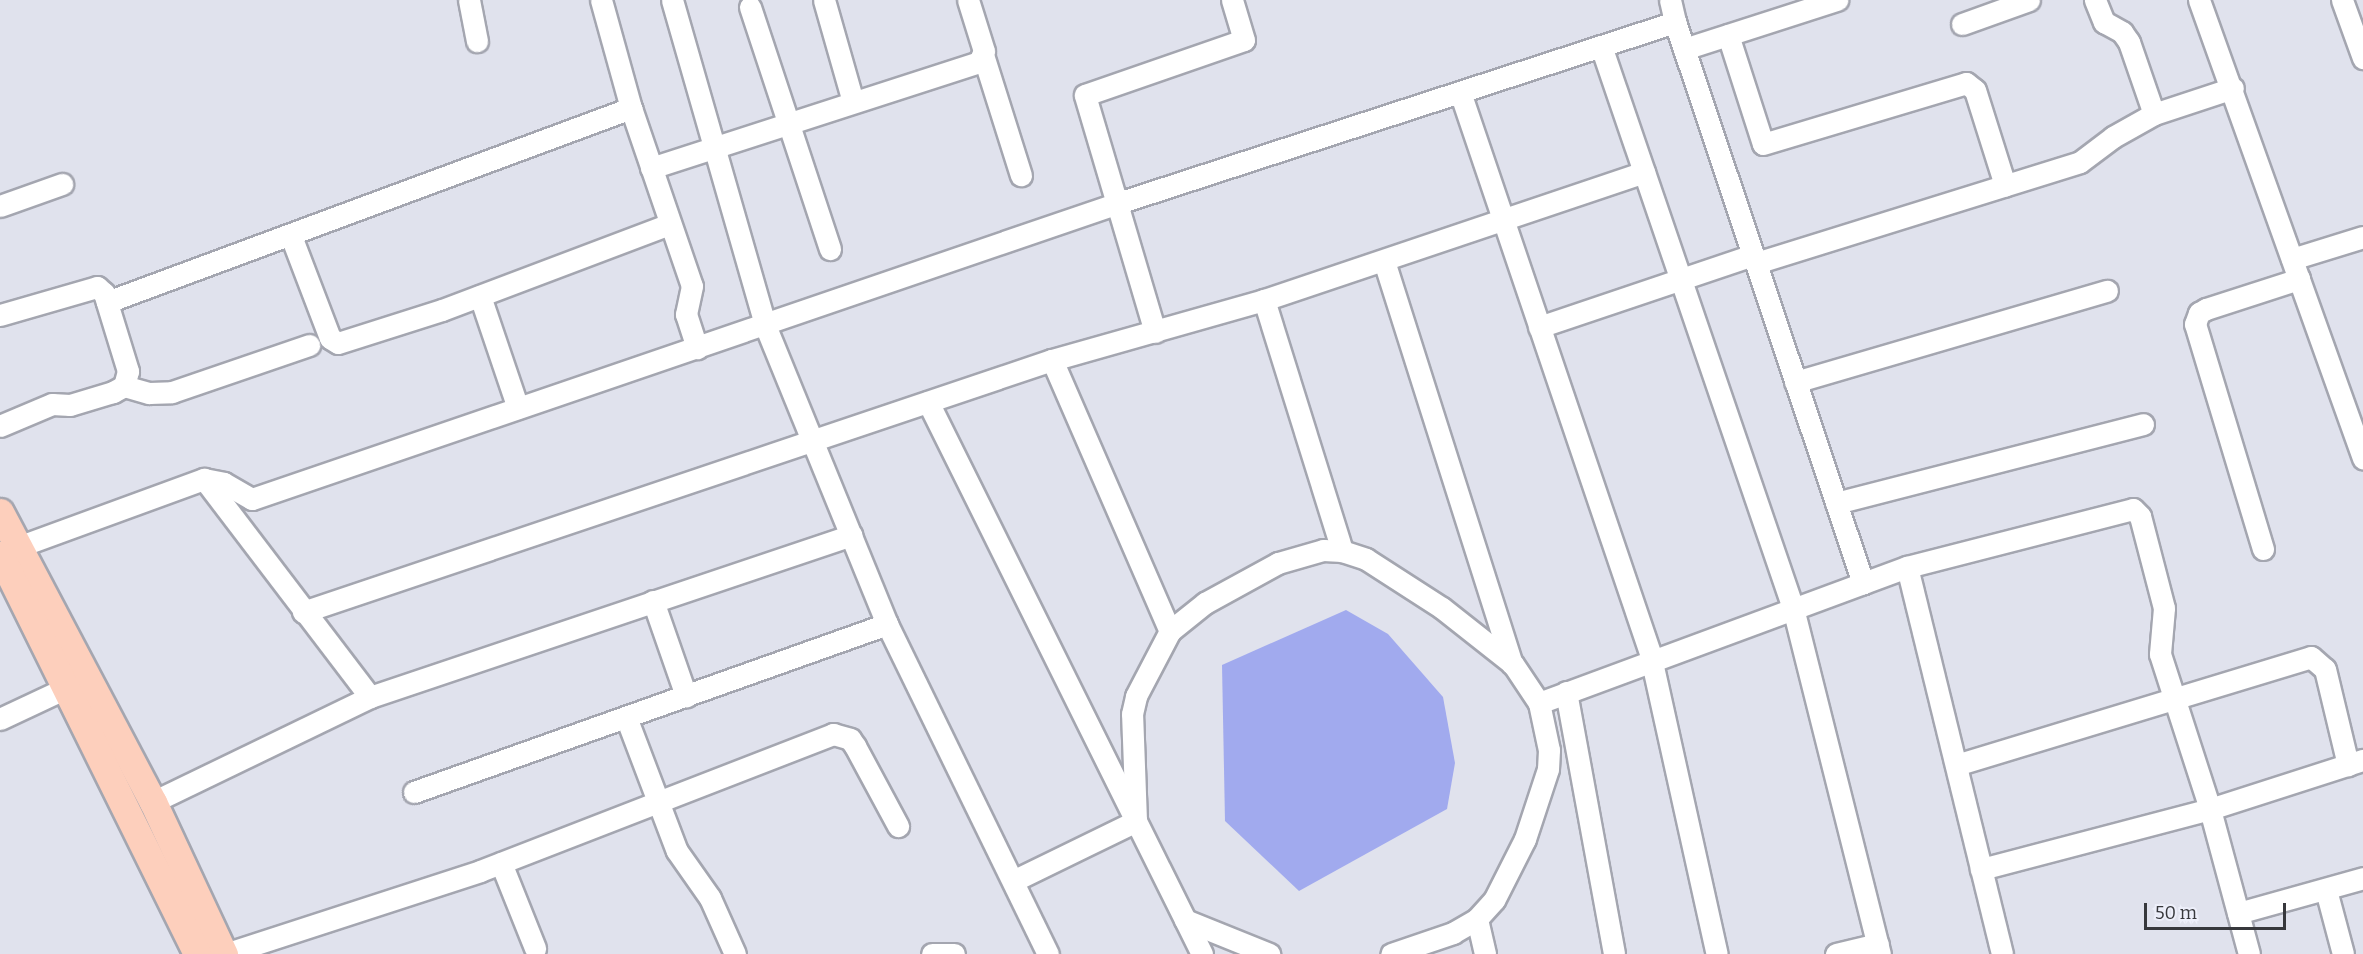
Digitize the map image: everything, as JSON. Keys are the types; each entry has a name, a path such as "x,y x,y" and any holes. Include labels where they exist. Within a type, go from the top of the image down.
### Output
{"main road":[{"path":"0,512 6,552 66,688 197,954"},
{"path":"6,552 153,802 224,954"}],"street":[{"path":"469,0 477,41"},
{"path":"601,0 631,108 692,286 686,314 696,348"},
{"path":"672,0 765,325 816,440 888,624 1048,954"},
{"path":"824,0 853,102"},
{"path":"968,0 1021,175"},
{"path":"1155,332 1119,203 1085,95 1244,40 1232,0"},
{"path":"1670,0 1684,49 1863,583"},
{"path":"1684,49 1728,35 1800,6 1837,0"},
{"path":"1962,24 2029,0"},
{"path":"2096,0 2104,22 2122,32 2129,42 2154,114"},
{"path":"2199,0 2363,459"},
{"path":"2342,0 2363,57"},
{"path":"750,7 786,123 830,249"},
{"path":"6,552 204,479 224,483 252,498 1119,203 1676,22"},
{"path":"1728,35 1763,144 1966,83 1975,90 2005,185"},
{"path":"1601,46 1793,608 1879,949 1836,954"},
{"path":"651,168 984,58"},
{"path":"1539,327 1681,281 2080,162 2112,137 2154,114 2232,88"},
{"path":"1460,92 1652,658 1717,954"},
{"path":"107,302 291,236 631,108"},
{"path":"303,612 1052,360 1263,300 1644,172"},
{"path":"0,206 62,184"},
{"path":"291,236 333,342 480,296 670,224"},
{"path":"2263,549 2194,324 2199,314 2206,309 2363,237"},
{"path":"1384,261 1513,664 1539,703 1548,769 1510,872 1477,919 1423,946 1391,954"},
{"path":"0,315 91,286 104,293 128,371 123,386"},
{"path":"1795,382 2108,291"},
{"path":"480,296 518,408"},
{"path":"1263,300 1342,551"},
{"path":"0,426 52,404 70,405 123,386 149,393 172,392 309,345"},
{"path":"1052,360 1170,631"},
{"path":"928,402 1202,954"},
{"path":"1836,503 2143,424"},
{"path":"204,479 370,698"},
{"path":"1539,703 1652,658 1907,567 2133,509 2139,516 2164,608 2160,654 2210,809 2249,954"},
{"path":"153,802 370,698 852,535"},
{"path":"1136,822 1132,714 1136,696 1170,631 1205,603 1278,563 1314,552 1342,551 1366,559 1442,608 1513,664"},
{"path":"1907,567 2002,954"},
{"path":"653,601 686,696"},
{"path":"414,792 888,624"},
{"path":"1956,765 2176,700 2311,657 2325,669 2355,763 2210,809 1981,869"},
{"path":"0,719 66,688"},
{"path":"1566,692 1614,954"},
{"path":"626,717 677,851 710,898 735,954"},
{"path":"224,954 501,863 657,801 840,734 855,746 898,826"},
{"path":"1013,881 1136,822"},
{"path":"501,863 535,948"},
{"path":"2238,913 2363,878"},
{"path":"2326,890 2343,954"},
{"path":"1477,919 1485,954"},
{"path":"1185,920 1269,954"},
{"path":"932,954 954,954"}],"shaded area":[{"path":"1346,610 1388,634 1443,697 1455,763 1447,809 1299,891 1225,821 1222,665"}]}
